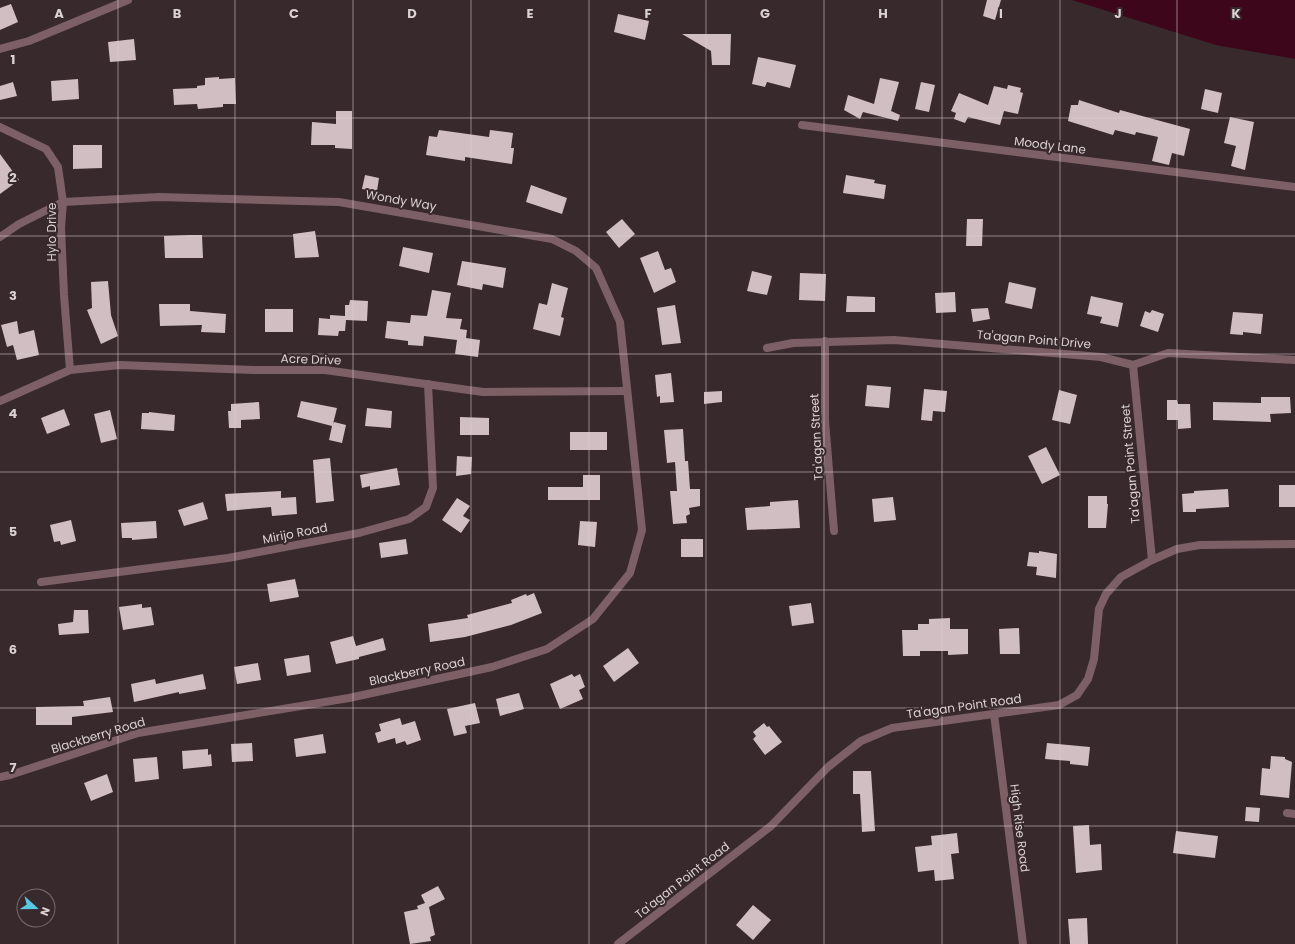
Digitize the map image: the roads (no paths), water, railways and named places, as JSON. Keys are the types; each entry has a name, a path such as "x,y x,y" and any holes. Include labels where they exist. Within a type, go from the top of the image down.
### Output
{"street":[{"path":"0,49 29,41 128,0"},
{"name":"Moody Lane","path":"802,125 1295,187"},
{"name":"Hylo Drive","path":"0,127 46,149 58,167 63,202 61,228 70,370"},
{"name":"Wondy Way","path":"63,202 159,197 339,202 552,239 576,251 596,268 620,322 626,391"},
{"path":"0,237 19,224 63,202"},
{"name":"Ta'agan Point Drive","path":"767,348 793,343 894,340 1021,349 1101,357 1133,365"},
{"name":"Ta'agan Street","path":"825,342 825,421 834,531"},
{"path":"1133,365 1168,353 1295,360"},
{"name":"Acre Drive","path":"0,401 70,370 120,365 253,370 325,370 483,392 626,391"},
{"name":"Ta'agan Point Street","path":"1133,365 1152,560"},
{"name":"Mirijo Road","path":"41,582 228,558 359,533 410,519 426,507 433,488 428,384"},
{"name":"Blackberry Road","path":"0,777 10,776 138,734 349,698 492,667 547,649 594,619 630,573 642,530 626,391"},
{"name":"Ta'agan Point Road","path":"618,944 771,826 828,767 861,741 892,728 1059,705 1077,695 1088,679 1094,659 1099,609 1106,594 1121,577 1152,560 1177,549 1200,545 1295,544"},
{"name":"High Rise Road","path":"994,714 1023,944"}]}
